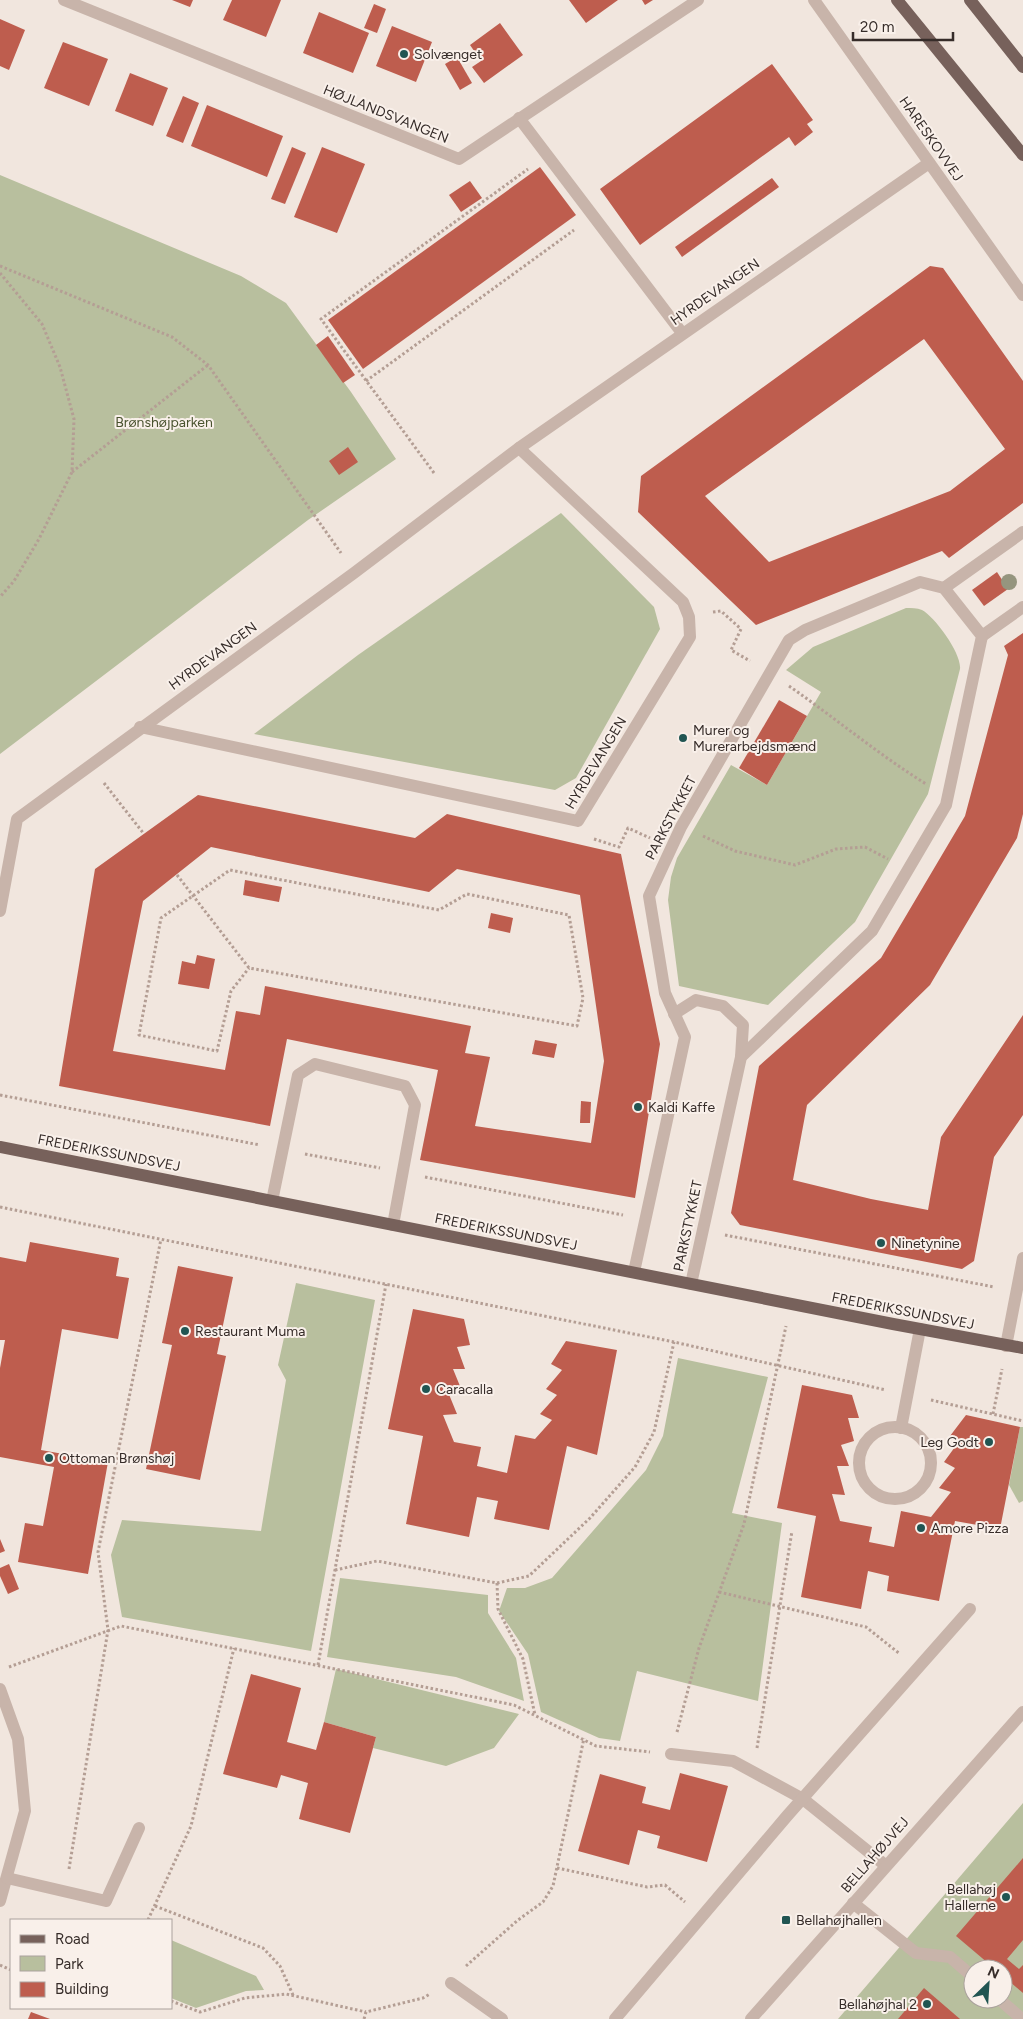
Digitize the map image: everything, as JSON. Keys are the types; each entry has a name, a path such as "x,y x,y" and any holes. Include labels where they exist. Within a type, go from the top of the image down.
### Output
{"main road":[{"path":"897,0 1023,155"},
{"path":"970,0 1023,67"},
{"name":"FREDERIKSSUNDSVEJ","path":"0,1147 1023,1348"},
{"name":"FREDERIKSSUNDSVEJ","path":"1006,1346 1023,1353"}],"street":[{"name":"HØJLANDSVANGEN","path":"64,0 459,159 698,0"},
{"name":"HARESKOVVEJ","path":"814,0 1023,295"},
{"path":"519,118 682,333"},
{"name":"HYRDEVANGEN","path":"0,911 17,819 354,572 519,448 929,163"},
{"name":"HYRDEVANGEN","path":"140,727 578,821 690,636 689,617 683,602 519,448"},
{"path":"982,636 944,588 1023,532"},
{"name":"PARKSTYKKET","path":"634,1272 685,1037 665,993 649,896 681,827 789,640 805,630 920,582 944,588"},
{"path":"741,1057 872,931 946,806 982,636 1023,607"},
{"name":"PARKSTYKKET","path":"674,1014 696,1000 723,1006 743,1025 741,1057 691,1284"},
{"path":"272,1201 298,1075 315,1064 405,1086 416,1105 393,1225"},
{"path":"1006,1346 1023,1258"},
{"path":"901,1428 920,1329"},
{"path":"894,1426 901,1428 916,1433 930,1451 930,1474 918,1492 896,1500 874,1493 860,1475 860,1452 873,1433 894,1426"},
{"path":"615,2019 803,1799 970,1609"},
{"path":"0,1689 18,1739 25,1811 0,1902"},
{"name":"BELLAHØJVEJ","path":"751,2019 1023,1712"},
{"path":"671,1754 733,1761 803,1799 886,1865"},
{"path":"7,1878 106,1900 139,1828"},
{"path":"853,1903 916,1953 950,1957 963,1968"},
{"path":"451,1983 502,2019"},
{"path":"1010,2009 1022,2019"}],"path":[{"path":"434,473 322,319 547,156"},
{"path":"366,381 593,217"},
{"path":"0,266 172,337 208,365 354,572"},
{"path":"0,272 42,324 60,367 74,418 72,472 39,538 14,581 0,597"},
{"path":"72,472 208,365"},
{"path":"729,618 741,629 731,650"},
{"path":"770,673 823,710 878,753 948,797"},
{"path":"90,765 144,834"},
{"path":"681,827 735,851 795,865 836,849 865,847 909,870"},
{"path":"594,839 619,847 628,828"},
{"path":"177,874 192,895 249,968 577,1026 583,998 569,915 467,894 439,910 230,870 192,895 161,918 139,1035 217,1051 231,991 249,968"},
{"path":"0,1095 646,1219"},
{"path":"0,1207 674,1342 1023,1420"},
{"path":"702,1230 1017,1291"},
{"path":"64,1890 108,1630 98,1552 161,1239"},
{"path":"318,1665 386,1284"},
{"path":"0,1671 121,1626 514,1705 584,1738 596,1746 671,1754 699,1648 744,1524 777,1365 792,1304"},
{"path":"335,1570 383,1562 497,1583 529,1576 590,1518 635,1466 654,1432 674,1342"},
{"path":"993,1414 1006,1346"},
{"path":"753,1773 792,1531"},
{"path":"497,1583 498,1609 523,1659 535,1715"},
{"path":"719,1592 866,1627 918,1668"},
{"path":"148,1919 191,1826 234,1648"},
{"path":"172,2001 200,2012 245,1998 286,1994 366,2012 423,1998 451,1983 476,1956 518,1920 543,1902 553,1886 584,1738"},
{"path":"557,1868 647,1887 665,1885 702,1916"},
{"path":"155,1906 263,1948 280,1966 293,1995"},
{"path":"364,2019 366,2012"}],"green space":[{"name":"Brønshøjparken","path":"0,175 241,276 286,303 351,392 396,459 308,520 0,754"},
{"path":"561,513 654,607 660,629 576,778 555,790 254,734 358,655"},
{"path":"906,608 922,610 934,620 947,636 957,654 960,669 928,794 855,922 768,1005 679,986 668,900 671,877 677,858 731,765 767,785 821,692 786,670 813,647"},
{"path":"296,1283 375,1300 311,1651 122,1617 111,1555 122,1520 261,1531 286,1380 278,1365"},
{"path":"678,1358 768,1377 732,1513 782,1523 758,1701 637,1671 620,1741 599,1738 541,1712 528,1654 499,1611 507,1588 525,1588 552,1578 646,1470 663,1436"},
{"path":"1020,1427 1023,1427 1023,1501 1019,1503 1009,1485"},
{"path":"340,1578 488,1595 488,1613 516,1658 524,1701 456,1677 327,1657"},
{"path":"336,1669 519,1714 494,1748 446,1766 373,1748 376,1737 324,1722"},
{"path":"1023,1803 1023,2019 838,2019"},
{"path":"172,1940 256,1976 264,1990 246,1991 196,2008 172,1998"}],"building":[{"path":"172,0 193,0 190,7"},
{"path":"232,0 281,0 266,37 223,20"},
{"path":"569,0 618,0 586,23"},
{"path":"642,0 653,0 645,5"},
{"path":"374,4 386,9 377,33 364,28"},
{"path":"319,12 369,33 353,73 303,53"},
{"path":"0,19 25,30 9,70 0,66"},
{"path":"500,23 523,55 484,83 472,67 481,61 470,45"},
{"name":"Solvænget","path":"392,26 432,42 416,82 376,66"},
{"path":"63,42 108,59 89,106 44,88"},
{"path":"457,57 472,83 460,90 445,64"},
{"path":"772,64 813,120 807,124 813,132 795,146 789,137 640,245 600,189"},
{"path":"130,73 168,88 153,126 115,111"},
{"path":"183,96 199,103 183,143 166,136"},
{"path":"207,105 283,136 267,177 191,146"},
{"path":"292,147 306,153 285,204 271,199"},
{"path":"322,147 365,164 337,233 294,217"},
{"path":"540,167 576,215 363,369 328,320"},
{"path":"772,178 779,187 682,257 675,247"},
{"path":"470,181 482,198 461,212 449,195"},
{"path":"930,266 943,268 1023,381 1023,503 949,558 942,551 756,625 638,512 641,476","holes":["924,339 1005,449 950,491 769,562 705,496"]},
{"path":"328,336 355,375 343,383 316,345"},
{"path":"348,447 358,462 339,475 329,461"},
{"path":"997,572 1008,589 984,606 972,590"},
{"path":"1023,633 1023,814 1017,838 930,985 807,1105 793,1180 871,1199 928,1210 941,1137 1023,1015 1023,1115 994,1157 974,1261 962,1269 740,1225 731,1213 759,1066 881,958 965,816 1008,655 1004,646"},
{"path":"779,700 807,716 767,785 739,768"},
{"path":"198,795 415,838 447,814 621,854 660,1044 635,1198 420,1160 438,1070 287,1039 270,1126 59,1086 95,869","holes":["211,847 429,892 457,869 580,895 604,1061 591,1143 475,1126 490,1057 465,1053 471,1026 265,986 260,1015 236,1011 225,1070 113,1051 143,901"]},
{"path":"245,880 282,887 279,902 243,895"},
{"path":"491,913 513,918 510,933 488,928"},
{"path":"197,955 215,959 209,989 178,984 182,961 195,964"},
{"path":"535,1040 557,1044 554,1058 532,1054"},
{"path":"581,1101 591,1102 590,1123 580,1123"},
{"path":"30,1242 119,1258 116,1276 129,1278 118,1339 62,1329 41,1450 108,1462 88,1574 18,1562 25,1523 43,1526 54,1467 0,1457 0,1368 5,1340 0,1340 0,1257 26,1262"},
{"path":"178,1266 233,1277 217,1354 226,1356 200,1480 146,1469 172,1345 162,1343"},
{"path":"413,1309 464,1319 470,1345 457,1347 465,1369 453,1369 462,1391 448,1392 457,1414 443,1415 454,1442 481,1447 477,1466 507,1473 515,1435 535,1439 552,1420 540,1414 557,1395 546,1389 562,1370 551,1364 566,1341 617,1350 597,1455 567,1446 549,1530 494,1519 498,1501 477,1497 469,1537 406,1524 423,1436 388,1429"},
{"path":"802,1385 852,1395 859,1418 848,1418 854,1441 841,1445 849,1466 837,1466 845,1495 832,1494 840,1521 872,1527 869,1542 894,1547 901,1511 931,1517 951,1492 939,1488 955,1468 944,1462 960,1440 950,1436 966,1415 1020,1427 1000,1529 955,1521 939,1601 887,1591 889,1576 868,1571 861,1609 801,1597 816,1516 777,1508"},
{"path":"0,1539 5,1551 0,1553"},
{"path":"9,1564 19,1589 8,1594 0,1576 0,1568"},
{"path":"251,1674 301,1688 287,1742 316,1750 324,1722 376,1737 350,1833 299,1819 308,1783 281,1775 277,1788 223,1774"},
{"path":"680,1773 728,1786 707,1862 657,1848 660,1836 638,1830 629,1865 578,1851 600,1774 646,1787 642,1803 670,1810"},
{"name":"Bellahøj Hallerne","path":"1023,1858 1023,1940 1007,1959 983,1959 956,1936"},
{"name":"Bellahøj Hallerne","path":"1013,1964 1019,1969 1023,1965 1023,1993 1013,1984"},
{"name":"Bellahøjhal 2","path":"924,1988 960,2019 898,2019"},
{"path":"31,2012 50,2019 28,2019"}],"place":[{"name":"Solvænget","path":"404,54"},
{"name":"Murer og Murerarbejdsmænd","path":"683,738"},
{"name":"Kaldi Kaffe","path":"638,1107"},
{"name":"Ninetynine","path":"881,1243"},
{"name":"Restaurant Muma","path":"185,1331"},
{"name":"Caracalla","path":"426,1389"},
{"name":"Leg Godt","path":"989,1442"},
{"name":"Ottoman Brønshøj","path":"49,1458"},
{"name":"Amore Pizza","path":"921,1528"},
{"name":"Bellahøj Hallerne","path":"1006,1897"},
{"name":"Bellahøjhallen","path":"786,1920"},
{"name":"Bellahøjhal 2","path":"927,2004"}]}
